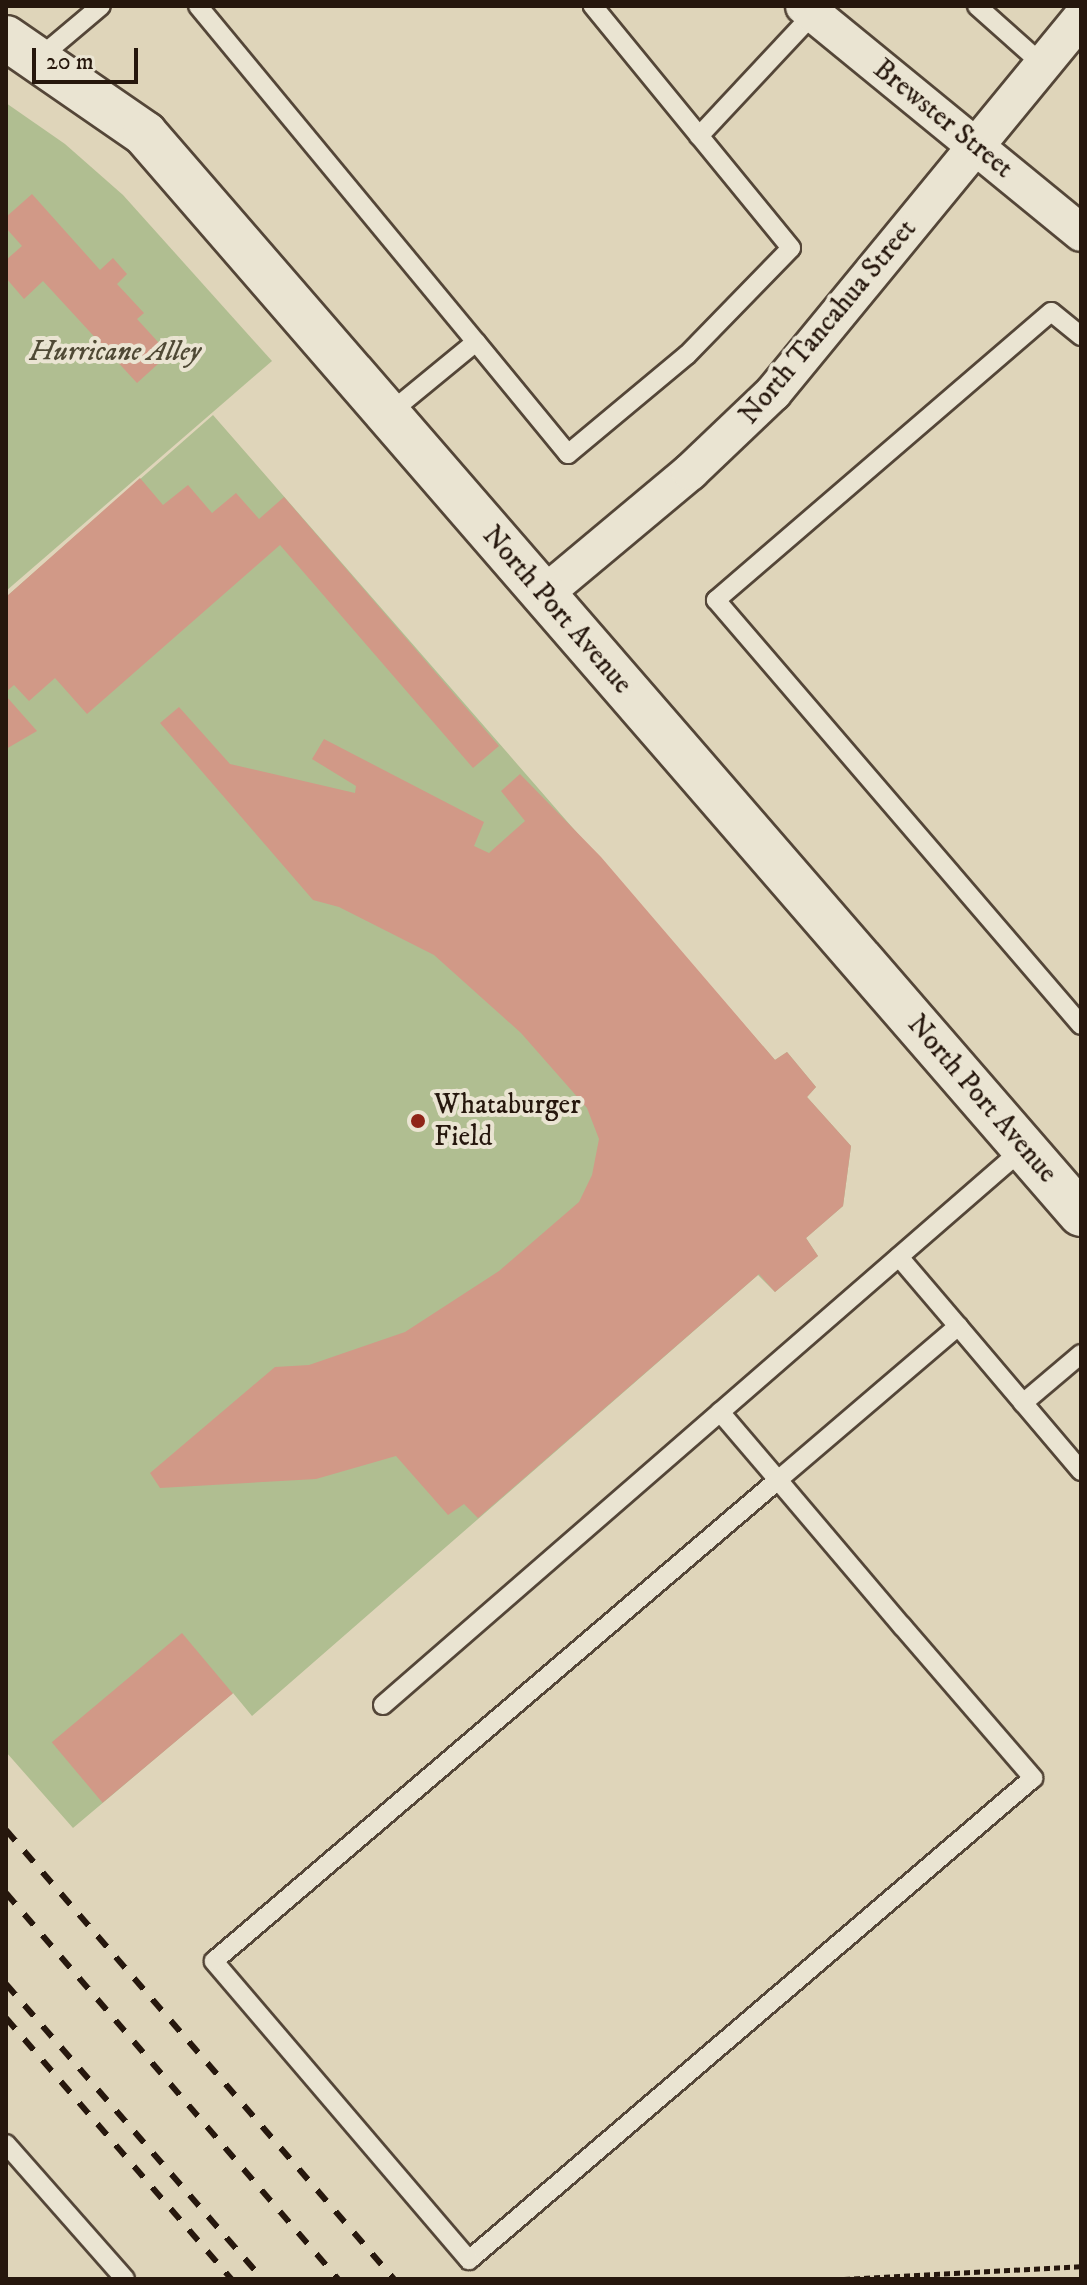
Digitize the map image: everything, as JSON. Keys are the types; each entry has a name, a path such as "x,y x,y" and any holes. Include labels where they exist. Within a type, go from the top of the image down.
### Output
{"main road":[{"name":"North Port Avenue","path":"22,48 145,134 1081,1214"}],"street":[{"name":"Brewster Street","path":"808,10 1081,233"},
{"name":"North Tancahua Street","path":"543,595 690,472 773,393 1081,18"}],"lane":[{"path":"22,48 101,6"},
{"path":"198,6 568,454 687,355 791,248 593,6"},
{"path":"977,6 1042,64"},
{"path":"699,136 808,10"},
{"path":"1081,336 1051,312 716,600 1081,1025"},
{"path":"387,415 476,342"},
{"path":"383,1705 1024,1148"},
{"path":"899,1257 1081,1471"},
{"path":"720,1412 778,1480 1033,1778 469,2260 214,1961 778,1480 958,1326"},
{"path":"1023,1403 1081,1354"},
{"path":"6,2144 125,2279"}],"path":[{"path":"844,2279 1081,2266"}],"green space":[{"name":"Hurricane Alley","path":"6,103 65,144 123,195 272,361 6,591"},
{"name":"Whataburger Field","path":"213,415 775,1060 787,1052 816,1087 807,1097 851,1146 843,1206 806,1238 818,1256 775,1292 758,1275 252,1716 233,1693 73,1828 6,1752 6,597"}],"building":[{"path":"32,194 100,270 113,258 127,274 117,284 144,313 137,319 169,354 137,383 43,281 24,299 6,278 6,260 22,246 6,228 6,217"},
{"path":"140,478 163,505 188,485 212,513 236,493 259,519 284,497 499,746 473,768 280,545 87,714 55,678 29,701 14,685 6,692 6,597"},
{"path":"6,696 37,731 6,749"},
{"path":"179,707 230,764 355,793 356,786 312,759 324,739 484,822 474,846 489,853 525,821 501,791 520,774 601,857 775,1060 787,1052 816,1087 807,1097 851,1146 843,1206 806,1238 818,1256 775,1292 759,1274 478,1518 464,1504 448,1515 396,1456 316,1479 160,1488 150,1473 275,1367 309,1365 405,1332 499,1271 579,1202 592,1175 599,1139 587,1108 521,1033 434,955 339,907 313,900 160,723"},
{"path":"182,1633 233,1694 103,1803 52,1742"}],"railway":[{"path":"6,1830 394,2279"},
{"path":"6,1893 338,2279"},
{"path":"6,1984 262,2279"},
{"path":"6,2018 231,2279"}],"place":[{"name":"Whataburger Field","path":"418,1121"}]}
